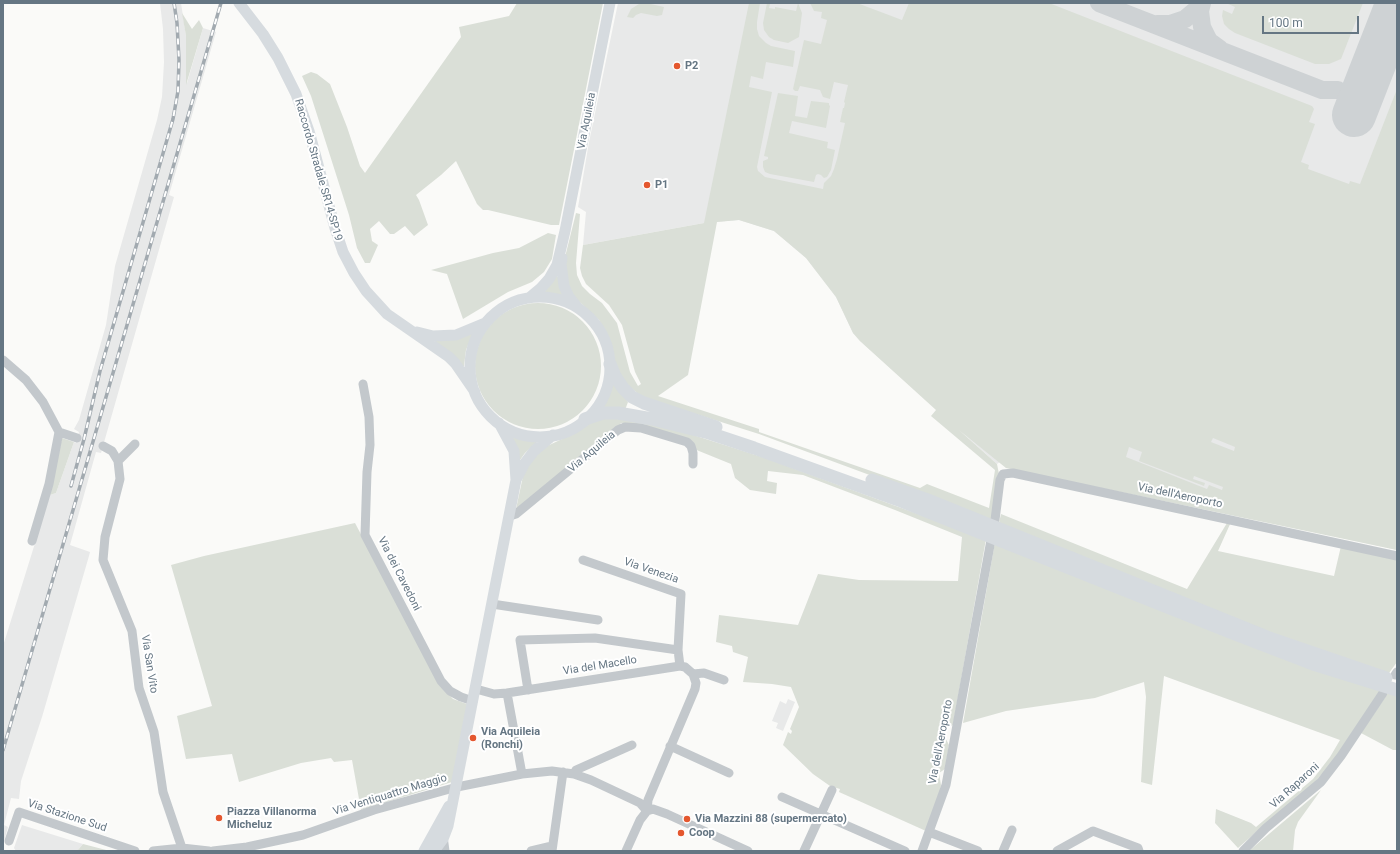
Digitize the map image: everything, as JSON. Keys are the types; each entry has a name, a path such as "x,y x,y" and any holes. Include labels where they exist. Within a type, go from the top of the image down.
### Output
{"highway":[{"path":"610,364 615,376 623,388 632,397 644,403 796,453 928,500 1272,639 1396,676"},
{"path":"585,419 603,413 618,413 652,419 709,433 754,448 902,501 1191,617 1313,664 1397,690"}],"main road":[{"name":"Raccordo Stradale SR14-SP19","path":"239,3 263,34 278,58 296,94 309,131 334,228 343,252 359,282 387,314 449,357 455,363 475,392"},
{"name":"Via Aquileia","path":"529,298 549,279 557,265 610,3"},
{"name":"Via Aquileia","path":"563,240 561,264 564,286 569,297 577,308"},
{"path":"542,297 558,299 577,308 587,315 596,326 608,351 610,364 608,378 605,391 599,403 585,419 566,431 553,435 526,435 514,432 498,423 489,415 480,403 471,377 470,364 472,352 475,342 485,323 505,306 519,300 529,298 542,297"},
{"name":"Raccordo Stradale SR14-SP19","path":"408,328 420,333 442,336 456,335 485,323"},
{"path":"434,851 443,839 448,826 457,787 516,480 514,451 498,423"},
{"path":"516,480 524,464 534,451 553,435"},
{"path":"424,851 457,787"}],"street":[{"path":"3,360 26,380 43,402 59,432 49,484 32,541"},
{"name":"Via dei Cavedoni","path":"363,384 369,417 370,445 365,534 441,681 450,691 473,701"},
{"name":"Via Aquileia","path":"510,516 516,514 618,430 625,427 641,428 687,442 691,446 693,453 693,464"},
{"path":"59,432 77,438"},
{"path":"103,446 112,451 118,461 135,444"},
{"name":"Via San Vito","path":"118,461 120,479 105,537 103,560 132,631 139,688 154,732 164,792 182,848"},
{"name":"Via dell'Aeroporto","path":"994,520 1000,480 1003,474 1013,473 1397,556"},
{"name":"Via dell'Aeroporto","path":"922,851 946,785 991,540"},
{"name":"Via Venezia","path":"583,560 681,594 678,650 680,666"},
{"path":"492,604 598,620"},
{"path":"528,690 520,640 595,638 678,650"},
{"path":"626,851 640,820 647,810 648,800 695,689 696,683 693,674 685,667 680,666"},
{"name":"Via del Macello","path":"476,689 494,694 507,693 680,666"},
{"path":"693,674 704,673 724,680"},
{"path":"507,693 522,774"},
{"name":"Via Raparoni","path":"1243,851 1266,828 1321,782 1341,756 1383,693"},
{"path":"574,774 576,770 632,745"},
{"path":"670,746 729,773"},
{"name":"Via Ventiquattro Maggio","path":"213,851 248,847 303,835 374,810 457,787 522,774 552,771 574,774 591,780 640,803 647,810"},
{"path":"531,851 552,848 563,772"},
{"path":"804,851 832,790"},
{"path":"782,797 905,851"},
{"path":"445,851 442,832 449,805"},
{"path":"647,810 653,809 667,814 748,851"},
{"name":"Via Stazione Sud","path":"9,841 19,812 135,851"},
{"path":"1004,851 1012,830"},
{"path":"1057,851 1093,831 1138,848 1139,851"},
{"path":"929,832 978,851"},
{"path":"153,851 182,848 209,851"}],"shaded area":[{"path":"160,3 181,3 186,36 187,83 203,28 216,32 169,195 174,197 101,453 96,452 70,545 90,552 42,717 21,781 19,799 11,798 4,825 8,827 3,845 3,646 50,495 56,493 74,442 76,443 79,432 74,429 79,420 106,325 115,266 157,120 162,97 164,62 163,29"},
{"path":"517,3 603,3 559,225 551,225 483,210 477,204 456,161 416,195 428,225 414,236 405,226 394,234 390,234 379,221 370,229 372,241 378,245 370,263 365,263 357,248 349,215 311,96 302,76 311,72 317,74 330,84 360,166 365,173 461,37 459,27 509,16"},
{"path":"618,3 1397,3 1397,550 1000,462 997,464 860,341 853,333 836,297 806,258 774,231 739,220 704,223 583,245 586,212 578,207 589,142"},
{"path":"646,3 664,7 662,15 657,16 641,13 633,18 627,17 631,9 639,4"},
{"path":"749,3 760,3 757,22 759,36 771,46 795,51 793,67 766,62 763,79 751,76 749,87 772,92 757,167 758,171 765,177 823,189 824,183 831,176 837,159 845,123 840,122 848,85 834,82 830,99 823,97 820,90 800,86 798,91 793,89 804,40 821,44 827,20 821,18 822,12 814,11 810,3 857,3 902,20 909,3 1049,3 1312,106 1314,109 1309,122 1315,124 1301,162 1309,165 1308,169 1349,184 1350,181 1360,184 1397,89 1397,550 1006,468 959,430 997,464 999,474 991,520 759,434 642,397 625,383 616,365 610,341 599,320 574,297 567,284 564,269 566,253 576,213 580,214 576,263 577,275 582,286 602,303 617,323 630,372 638,386 641,384 635,372 622,325 609,305 586,284 582,276 580,268 583,245 704,223","holes":["739,220 774,231 806,258 836,297 853,333 860,341 936,410 931,416 995,470 989,508 927,484 920,488 759,432 759,429 658,396 688,375 717,222","1213,438 1235,447 1234,451 1211,442","1129,447 1142,452 1139,461 1204,486 1205,483 1193,479 1194,476 1223,487 1222,490 1209,485 1207,489 1126,457"]},
{"path":"767,3 770,4 769,8 775,9 775,7 796,11 798,3 802,13 799,37 788,43 774,40 769,37 764,30 763,23"},
{"path":"1226,3 1363,3 1341,59 1329,64 1315,64 1235,33 1229,29 1224,24 1222,16 1223,10 1232,14 1235,7"},
{"path":"182,13 192,29 199,20 203,28 186,85 186,36"},
{"path":"778,93 798,96 795,116 807,118 811,101 829,103 830,106 826,128 792,121 789,133 828,142 827,148 835,150 831,170 827,177 824,178 818,174 816,175 814,182 765,172 763,161 768,159 768,157 764,156"},
{"path":"548,233 556,235 552,259 544,272 532,282 508,292 463,319 447,274 431,270 493,253 519,248"},
{"path":"557,275 565,298 551,294 542,294"},
{"path":"532,303 544,303 562,307 583,321 597,342 601,366 597,390 583,411 562,425 544,429 532,429 514,425 493,411 479,390 475,372 475,360 479,342 493,321 514,307"},
{"path":"473,333 466,350 464,366 432,339"},
{"path":"610,376 628,402 625,410 597,408 605,394"},
{"path":"617,416 687,433 765,458 986,539 953,725 942,731 949,745 945,769 939,773 941,785 940,792 926,831 839,792 840,789 830,786 813,774 783,745 788,732 791,734 792,731 790,729 799,707 791,687 743,682 748,657 733,652 732,646 716,642 719,615 798,625 818,574 859,580 958,581 962,537 803,475 768,471 767,481 777,483 776,494 750,490 735,478 731,464 630,423 621,423 516,509 526,466 543,448 579,431 596,419"},
{"path":"512,434 538,439 538,441 520,460 510,435"},
{"path":"62,438 74,442 56,493 50,495"},
{"path":"1001,514 1187,589 1227,523 1231,522 1218,551 1334,576 1341,546 1397,560 1397,662 1389,673 1292,641 999,523"},
{"path":"355,523 441,686 453,699 467,704 452,782 361,810 352,760 334,762 331,758 301,763 239,782 232,754 186,759 177,716 212,706 171,565 204,556"},
{"path":"995,542 1380,691 1336,758 1308,790 1238,848 1215,823 1216,809 1251,823 1256,827 1313,779 1330,757 1340,740 1164,676 1152,785 1141,782 1146,697 1144,682 1095,698 1006,711 963,723"},
{"path":"1388,693 1397,696 1397,750 1393,750 1361,733"},
{"path":"788,699 795,702 783,731 776,728 778,723 772,721 780,701 786,704"},
{"path":"1321,790 1298,822 1295,830 1293,851 1250,850"},
{"path":"22,825 83,844 77,851 16,851 14,848"},
{"path":"83,844 110,851 77,851"}],"taxiway":[{"path":"1099,3 1322,90 1338,90"},
{"path":"1157,24 1170,24 1185,19 1197,9 1200,3"},
{"path":"1202,3 1200,11 1202,27 1209,41 1220,49"}],"runway":[{"path":"1354,115 1397,5"}],"railway":[{"path":"71,486 100,371 173,119 178,91 179,60 177,23 174,3"},
{"path":"3,750 221,3"}],"place":[{"name":"P2","path":"677,66"},
{"name":"P1","path":"647,185"},
{"name":"Via Aquileia (Ronchi)","path":"473,738"},
{"name":"Piazza Villanorma Micheluz","path":"219,818"},
{"name":"Via Mazzini 88 (supermercato)","path":"687,819"},
{"name":"Coop","path":"681,833"}]}
